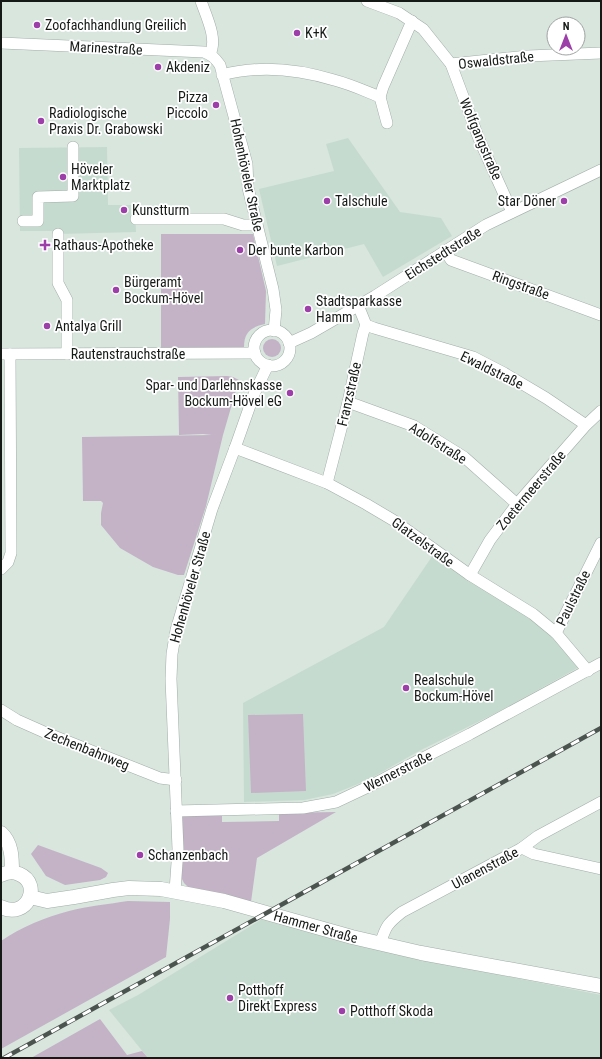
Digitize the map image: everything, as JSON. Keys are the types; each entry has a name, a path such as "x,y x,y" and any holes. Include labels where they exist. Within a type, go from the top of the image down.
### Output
{"main road":[{"path":"1,834 8,842 11,850 6,873 21,874 30,887 30,897 24,906 2,911"},
{"name":"Hammer Straße","path":"30,897 47,901 129,888 148,888 175,891 224,901 380,944 601,986"}],"street":[{"path":"201,1 212,34 213,44 210,54"},
{"name":"Oswaldstraße","path":"367,1 399,12 412,21 423,30 451,64 528,56 601,53"},
{"path":"387,123 380,97 412,21"},
{"name":"Marinestraße","path":"1,42 204,52 210,54"},
{"name":"Hohenhöveler Straße","path":"210,54 220,65 248,164 248,188 273,289 276,310 274,331"},
{"name":"Wolfgangstraße","path":"451,64 479,139 512,212"},
{"path":"222,75 236,71 289,71 336,80 380,97"},
{"path":"23,221 38,221 38,197 73,196 73,147"},
{"name":"Eichstedtstraße","path":"289,343 311,333 375,296 486,225 601,170"},
{"path":"136,219 224,219 243,225 257,225"},
{"path":"58,234 58,283 67,300 66,354"},
{"name":"Ringstraße","path":"445,251 451,260 601,315"},
{"path":"358,305 366,325"},
{"name":"Franzstraße","path":"328,483 366,325"},
{"name":"Ewaldstraße","path":"366,325 473,357 504,373 546,398 586,425"},
{"path":"268,331 283,334 289,343 290,348 287,358 278,365 268,365 260,361 255,353 256,342 263,333 268,331"},
{"name":"Rautenstrauchstraße","path":"5,354 255,353"},
{"path":"1,570 8,562 11,553 5,487 5,354"},
{"name":"Hohenhöveler Straße","path":"175,891 178,849 172,679 172,654 174,642 179,618 200,553 212,509 254,394 268,365"},
{"name":"Adolfstraße","path":"348,402 414,426 464,457 517,504"},
{"name":"Zoetermeerstraße","path":"470,575 490,540 517,504 586,425 601,411"},
{"name":"Glatzelstraße","path":"235,448 328,483 393,520 470,575 533,614 556,633 588,671"},
{"name":"Paulstraße","path":"556,633 595,552 601,543"},
{"name":"Wernerstraße","path":"176,811 303,808 336,802 470,734 601,663"},
{"name":"Zechenbahnweg","path":"1,710 17,720 44,732 160,778 176,780"},
{"name":"Ulanenstraße","path":"380,944 386,926 402,912 522,848 538,836 601,802"},
{"path":"522,848 534,854 601,869"}],"shaded area":[{"name":"Talschule","path":"348,138 400,212 441,218 452,236 383,277 364,244 277,266 259,189 334,171 326,144"},
{"name":"Höveler Marktplatz","path":"107,147 108,205 135,205 136,232 58,234 52,231 20,231 19,148"},
{"path":"161,234 253,234 266,291 265,324 249,331 245,338 244,347 161,349"},
{"path":"268,339 276,339 281,344 279,355 276,357 268,357 263,352 263,344"},
{"path":"227,376 239,380 223,435 206,506 184,575 178,575 153,567 120,548 101,525 103,503 101,501 83,501 82,437 212,435 179,435 178,377"},
{"name":"Realschule Bockum-Hövel","path":"433,555 542,625 581,666 498,712 419,751 368,780 333,794 304,800 244,802 243,703 384,627"},
{"path":"303,714 306,791 251,793 248,715"},
{"path":"336,812 257,858 251,902 188,887 182,879 180,814 222,813 222,822 279,821 279,813"},
{"path":"38,845 101,868 108,873 106,877 100,880 65,885 46,876 31,854"},
{"path":"128,901 170,902 170,919 166,957 1,1049 1,941 25,927 60,913"},
{"path":"262,919 434,962 601,995 601,1058 148,1058 109,1010 138,995"},
{"path":"100,1019 127,1055 142,1051 148,1058 31,1058"}],"railway":[{"path":"4,1058 601,728"}],"place":[{"name":"Zoofachhandlung Greilich","path":"37,25"},
{"name":"K+K","path":"297,33"},
{"name":"Akdeniz","path":"158,67"},
{"name":"Pizza Piccolo","path":"216,105"},
{"name":"Radiologische Praxis Dr. Grabowski","path":"41,121"},
{"name":"Höveler Marktplatz","path":"63,177"},
{"name":"Talschule","path":"327,201"},
{"name":"Star Döner","path":"564,201"},
{"name":"Kunstturm","path":"124,210"},
{"name":"Rathaus-Apotheke","path":"45,245"},
{"name":"Der bunte Karbon","path":"240,250"},
{"name":"Bürgeramt Bockum-Hövel","path":"116,290"},
{"name":"Stadtsparkasse Hamm","path":"308,309"},
{"name":"Antalya Grill","path":"47,326"},
{"name":"Spar- und Darlehnskasse Bockum-Hövel eG","path":"290,393"},
{"name":"Realschule Bockum-Hövel","path":"406,688"},
{"name":"Schanzenbach","path":"140,855"},
{"name":"Potthoff Direkt Express","path":"230,998"},
{"name":"Potthoff Skoda","path":"342,1011"}]}
